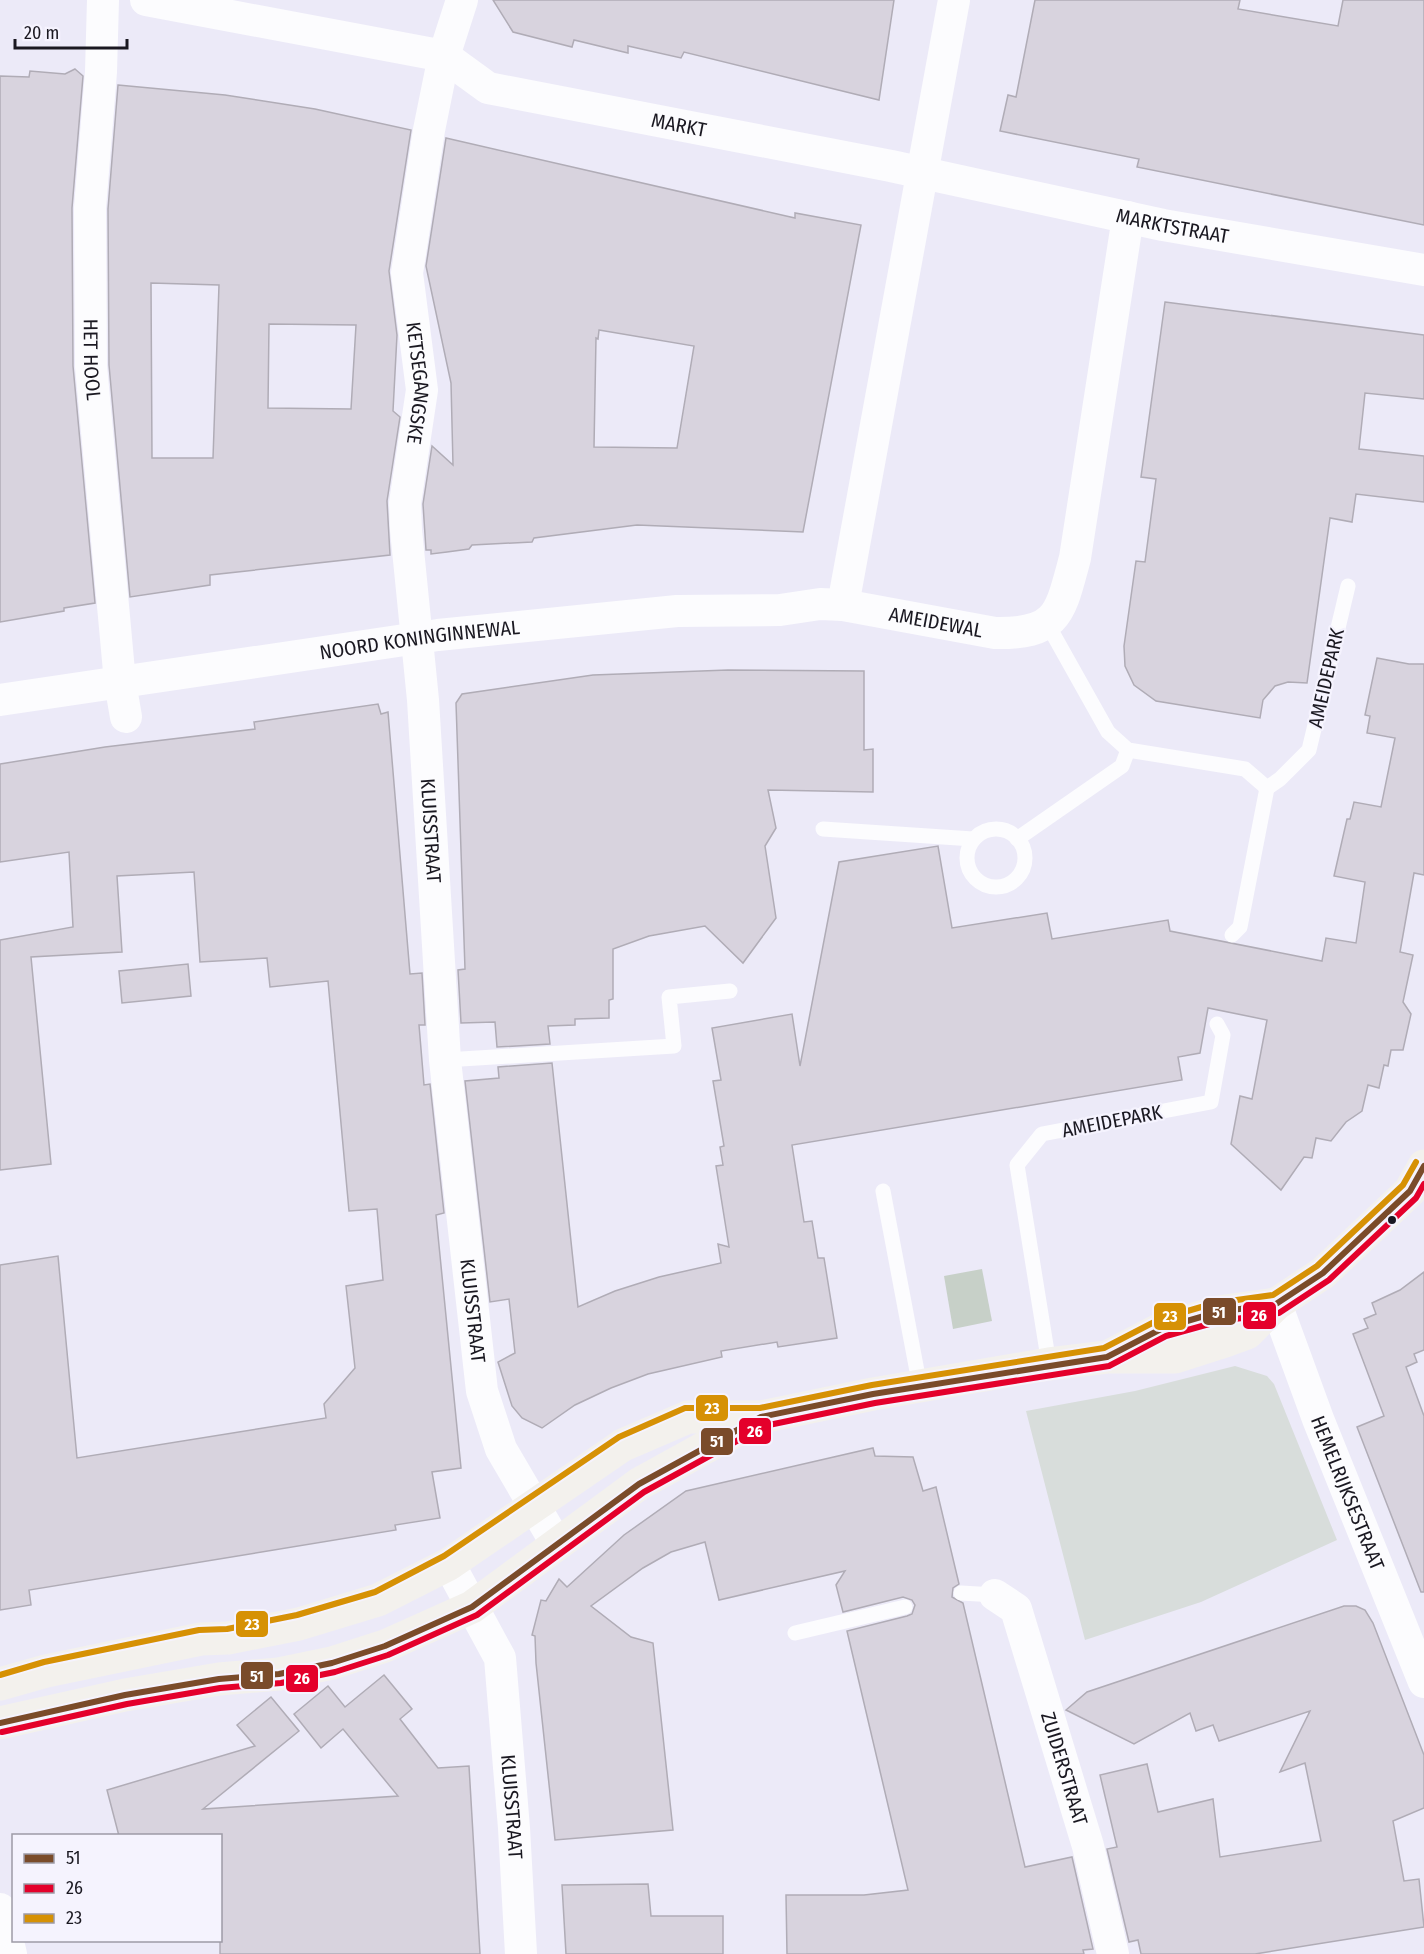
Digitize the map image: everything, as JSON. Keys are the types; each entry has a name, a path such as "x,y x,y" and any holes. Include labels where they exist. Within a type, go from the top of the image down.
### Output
{"street":[{"name":"HET HOOL","path":"103,0 101,72 90,207 91,366 120,682 126,717"},
{"name":"MARKT","path":"146,0 444,56 488,88 922,172"},
{"path":"444,56 462,0"},
{"path":"843,604 954,0"},
{"name":"KETSEGANGSKE","path":"416,638 405,503 422,390 407,273 429,130 444,56"},
{"name":"MARKTSTRAAT","path":"922,172 1128,217 1424,270"},
{"path":"1048,625 1062,604 1075,558 1128,217"},
{"name":"NOORD KONINGINNEWAL","path":"0,700 416,638 677,611 780,610 820,604 843,604"},
{"name":"AMEIDEWAL","path":"843,604 995,633 1018,633 1048,625"},
{"name":"KLUISSTRAAT","path":"416,638 423,700 445,1060 482,1391 501,1449 535,1503 555,1543"},
{"path":"0,1684 46,1671 201,1639 228,1638 299,1624 378,1600 449,1564 623,1444 688,1417 760,1417 1049,1364 1107,1357 1163,1328 1218,1312 1276,1304 1323,1274 1410,1191 1424,1166"},
{"name":"HEMELRIJKSESTRAAT","path":"1276,1304 1318,1419 1424,1682"},
{"path":"0,1723 125,1695 219,1679 279,1674 332,1663 385,1646 472,1607 555,1543 639,1484 760,1417"},
{"name":"KLUISSTRAAT","path":"449,1564 500,1658 514,1828 521,1954"},
{"name":"ZUIDERSTRAAT","path":"995,1595 1016,1609 1088,1846 1113,1954"},
{"path":"0,1910 11,1954"}],"lane":[{"name":"AMEIDEPARK","path":"1267,788 1280,779 1309,750 1348,586"},
{"path":"1048,625 1108,732 1128,750 1245,769 1267,788 1239,933"},
{"path":"1017,839 1122,766 1128,750"},
{"path":"823,830 973,839 990,830 1000,829 1017,839 1023,850 1023,868 1010,883 992,887 982,883 970,871 967,861 973,839"},
{"path":"445,1060 674,1046 669,997 730,991"},
{"name":"AMEIDEPARK","path":"1049,1364 1017,1165 1042,1134 1211,1102 1224,1029"},
{"path":"882,1191 920,1387"},
{"path":"961,1593 995,1595"},
{"path":"795,1633 905,1607"}],"shaded area":[{"path":"982,1269 992,1321 953,1329 944,1276"},
{"path":"1235,1366 1267,1376 1274,1384 1337,1540 1201,1602 1085,1640 1026,1411 1135,1391"}],"building":[{"path":"493,0 894,0 879,100 684,52 681,58 628,46 628,53 574,40 572,47 513,32"},
{"path":"1035,0 1240,0 1238,9 1338,26 1343,0 1424,0 1424,225 1137,167 1139,159 1000,131 1008,95 1016,97"},
{"path":"75,69 83,76 72,208 73,366 95,603 0,622 0,76 29,77 30,71 65,74"},
{"path":"118,85 225,95 315,109 411,130 389,271 397,335 393,411 400,417 387,501 390,555 210,575 210,585 130,597 109,365 108,209","holes":["151,283 219,285 213,458 152,458","269,324 356,325 351,409 268,408"]},
{"path":"446,138 795,218 795,213 861,225 803,532 637,525 534,538 532,542 472,545 469,549 431,554 431,550 426,550 423,504 432,446 453,465 451,383 426,266","holes":["599,330 694,346 677,448 594,447 596,338 598,339"]},
{"path":"1165,302 1424,335 1424,399 1365,393 1359,449 1424,456 1424,502 1356,494 1352,522 1330,518 1307,683 1288,682 1275,686 1263,700 1260,718 1156,701 1134,685 1125,666 1124,646 1136,561 1145,562 1156,479 1141,477"},
{"path":"1377,658 1409,664 1424,664 1424,875 1414,873 1400,952 1413,955 1403,1002 1411,1014 1403,1050 1391,1050 1388,1066 1384,1065 1379,1088 1368,1085 1362,1111 1346,1122 1331,1141 1316,1138 1312,1158 1304,1157 1281,1190 1231,1144 1240,1096 1252,1099 1267,1020 1208,1008 1200,1053 1178,1057 1182,1080 792,1145 804,1222 812,1221 818,1258 824,1258 837,1338 778,1347 777,1342 721,1351 722,1357 648,1374 611,1388 575,1405 542,1428 522,1418 512,1406 498,1362 515,1353 509,1299 490,1302 465,1081 499,1078 498,1067 552,1063 578,1307 615,1291 659,1277 721,1263 718,1244 729,1247 716,1166 723,1165 720,1147 724,1146 713,1081 721,1080 712,1028 792,1014 800,1066 839,862 938,846 952,928 1047,913 1052,939 1168,920 1170,931 1322,961 1326,938 1356,943 1365,882 1334,876 1347,819 1350,819 1354,802 1381,807 1395,738 1367,733 1370,716 1365,715"},
{"path":"728,670 864,671 864,750 873,749 873,792 768,790 776,828 765,846 776,918 743,963 705,926 649,936 613,949 613,999 609,1000 609,1018 575,1019 575,1025 548,1026 550,1044 497,1047 495,1022 461,1023 458,970 465,969 456,703 462,694 593,675"},
{"path":"378,704 381,714 388,712 410,974 422,973 425,1025 419,1025 424,1085 430,1084 444,1213 436,1215 461,1468 432,1472 440,1518 395,1525 396,1530 29,1590 31,1605 0,1610 0,1265 58,1256 77,1458 326,1418 324,1404 355,1368 346,1286 383,1280 377,1209 349,1211 328,981 270,987 267,958 200,962 194,872 117,876 122,952 31,957 51,1164 0,1170 0,940 73,927 69,852 0,862 0,764 105,747 255,729 254,722"},
{"path":"188,964 191,996 122,1003 119,971"},
{"path":"1424,1272 1424,1350 1414,1354 1417,1362 1406,1367 1424,1416 1424,1592 1421,1592 1357,1427 1384,1416 1353,1334 1368,1328 1364,1319 1376,1314 1372,1303 1400,1290"},
{"path":"873,1448 875,1456 913,1457 923,1491 936,1487 959,1584 953,1588 952,1597 963,1603 1025,1867 1072,1857 1093,1949 1083,1950 1084,1954 787,1954 786,1895 864,1895 908,1890 847,1631 907,1616 912,1614 915,1605 912,1600 903,1597 843,1612 836,1585 845,1571 719,1600 705,1542 671,1552 643,1568 591,1606 631,1637 653,1643 673,1830 555,1840 535,1636 532,1635 541,1600 546,1601 559,1579 567,1587 624,1535 686,1491"},
{"path":"1344,1606 1356,1606 1365,1610 1373,1623 1424,1755 1424,1808 1393,1821 1404,1881 1419,1879 1424,1927 1255,1954 1141,1954 1138,1940 1129,1942 1107,1849 1117,1847 1100,1775 1147,1764 1158,1812 1213,1799 1220,1857 1321,1841 1305,1763 1280,1772 1310,1711 1219,1741 1213,1725 1196,1731 1190,1713 1134,1744 1066,1710 1087,1692"},
{"path":"384,1675 412,1709 400,1719 438,1768 469,1766 480,1954 220,1954 222,1834 118,1834 107,1790 255,1746 237,1725 271,1697 299,1731 203,1809 398,1796 343,1729 321,1748 294,1714 328,1686 345,1707"},
{"path":"648,1884 651,1916 723,1916 723,1954 566,1954 562,1885"}],"transit line":[{"name":"23","path":"0,1675 44,1662 199,1630 227,1629 297,1615 375,1592 444,1556 619,1437 685,1408 760,1408 872,1385 1104,1348 1160,1319 1215,1303 1273,1295 1317,1266 1403,1185 1416,1162"},
{"name":"51","path":"0,1723 125,1695 219,1679 279,1674 332,1663 385,1646 472,1607 639,1484 761,1417 873,1394 1107,1357 1163,1328 1218,1312 1276,1304 1323,1273 1410,1191 1424,1166"},
{"name":"26","path":"2,1732 127,1704 220,1688 281,1683 335,1672 388,1655 477,1615 644,1492 764,1426 875,1403 1109,1366 1166,1336 1220,1321 1279,1313 1329,1280 1416,1198 1424,1184"}]}
